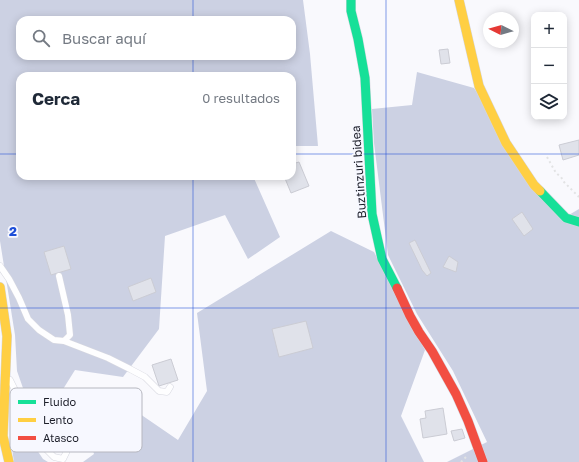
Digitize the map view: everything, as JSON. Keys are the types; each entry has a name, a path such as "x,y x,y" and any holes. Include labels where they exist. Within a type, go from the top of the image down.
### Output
{"street":[{"name":"Buztinzuri bidea","path":"352,0 351,11 365,78 372,214 382,258 410,316 456,394 483,462"},
{"path":"459,0 479,86 506,143 534,185 566,218 579,222"},
{"path":"0,287 6,336 3,436 9,462"}],"lane":[{"path":"0,266 9,279 28,319 38,330 54,340 64,341 108,358 130,369 145,377 159,391 167,392 170,387"},
{"path":"59,276 68,315 70,335 64,341"},
{"path":"5,371 14,388"},
{"path":"49,452 54,457 63,459 66,453"}],"path":[{"path":"547,157 556,173 579,197"}],"shaded area":[{"path":"0,0 303,0 310,54 318,146 296,146 296,72 16,72 16,180 255,180 280,237 248,259 225,215 165,236 159,329 123,377 75,370 64,388 23,388 17,371 15,335 0,241"},
{"path":"417,72 474,88 562,219 579,209 579,462 447,462 487,442 453,371 417,314 388,255 374,143 372,109 412,105"},
{"path":"331,231 374,252 425,350 401,416 424,462 83,462 94,454 93,452 142,452 142,415 178,440 207,391 197,313"},
{"path":"13,452 38,452 43,459 48,462 14,462"}],"building":[{"path":"448,49 450,63 441,64 439,50"},
{"path":"579,140 579,155 563,160 559,145"},
{"path":"299,162 309,186 291,193 286,180 296,180 296,163"},
{"path":"522,212 533,229 524,236 512,219"},
{"path":"415,240 431,273 427,276 422,270 409,243"},
{"path":"64,246 71,269 51,275 44,252"},
{"path":"449,256 458,262 456,272 443,267"},
{"path":"151,278 156,292 133,301 128,287"},
{"path":"306,321 313,348 279,357 272,329"},
{"path":"171,359 178,380 159,386 152,365"},
{"path":"443,408 447,434 423,438 420,419 426,418 425,411"},
{"path":"462,429 465,438 454,441 451,431"}],"traffic: fast":[{"path":"351,0 351,11 365,78 372,214 382,259 397,288"},
{"path":"540,191 566,218 579,222"}],"traffic: slow":[{"path":"459,0 479,86 506,143 534,185 540,191"},
{"path":"0,287 7,336 3,436 9,462"}],"traffic: jam":[{"path":"397,288 410,316 456,394 483,462"}]}
